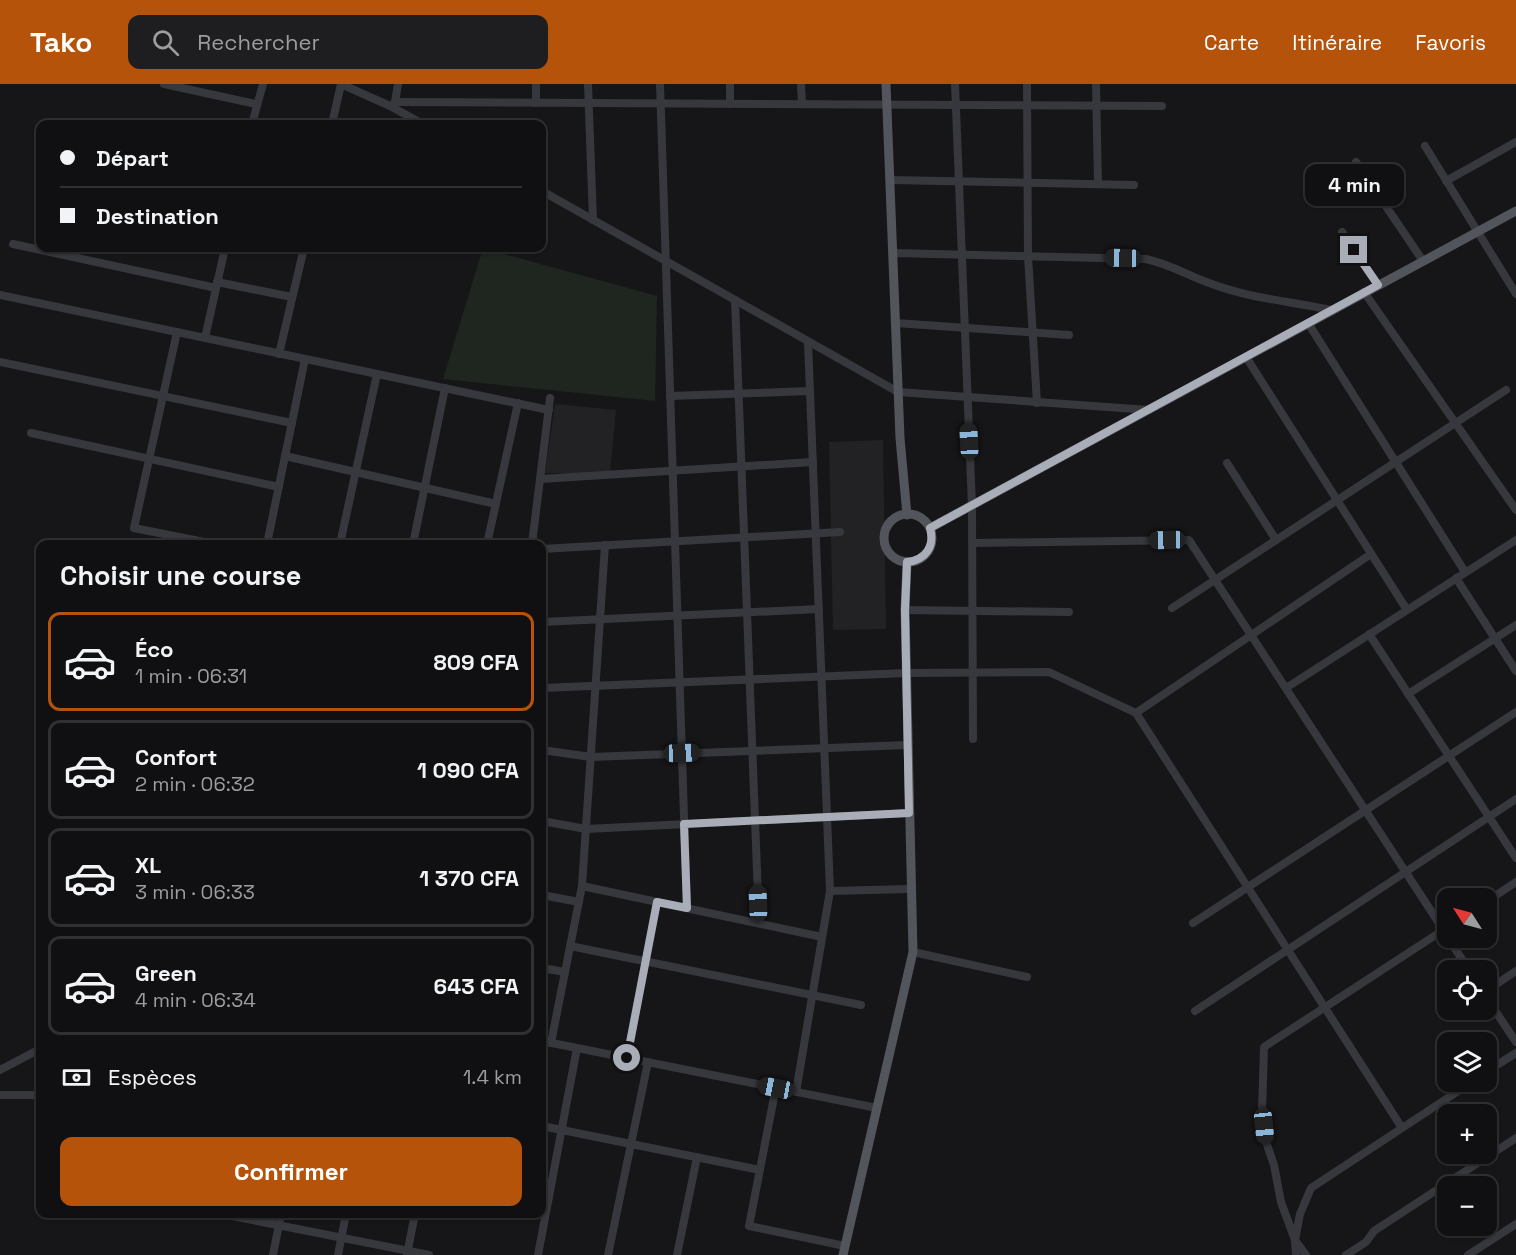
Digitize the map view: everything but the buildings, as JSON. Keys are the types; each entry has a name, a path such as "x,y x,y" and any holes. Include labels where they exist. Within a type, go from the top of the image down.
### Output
{"main road":[{"path":"886,84 898,392 907,515"},
{"path":"930,528 1516,211"},
{"path":"907,515 920,518 930,528 932,536 928,552 923,558 907,562 890,554 885,541 888,526 893,520 907,515"},
{"path":"844,1250 913,952 905,610 907,562"}],"street":[{"path":"164,84 183,86 256,104"},
{"path":"254,120 256,104 263,84"},
{"path":"333,120 341,84 393,104 417,120"},
{"path":"393,104 398,84"},
{"path":"536,84 537,103"},
{"path":"588,84 593,220"},
{"path":"660,84 687,908"},
{"path":"730,84 730,104"},
{"path":"801,84 802,104"},
{"path":"955,84 960,254 972,506 973,739"},
{"path":"1027,84 1028,256 1037,403"},
{"path":"1096,84 1098,184"},
{"path":"393,104 1162,106"},
{"path":"1446,181 1516,142"},
{"path":"1425,146 1477,232 1513,282 1516,294"},
{"path":"1356,162 1423,261"},
{"path":"890,180 1134,185"},
{"path":"546,193 898,392 1151,410"},
{"path":"1342,232 1378,285"},
{"path":"13,244 36,249"},
{"path":"53,252 217,285 292,297"},
{"path":"205,338 224,252"},
{"path":"279,354 303,252"},
{"path":"893,253 1146,259 1172,265 1211,284 1264,300 1331,310"},
{"path":"1364,292 1516,510"},
{"path":"0,295 549,410"},
{"path":"735,300 759,923"},
{"path":"1308,322 1466,572"},
{"path":"896,323 1069,335"},
{"path":"177,332 134,528 193,540"},
{"path":"796,1092 830,891 808,342"},
{"path":"1246,357 1407,610"},
{"path":"268,540 305,359"},
{"path":"0,362 292,423"},
{"path":"341,540 377,374"},
{"path":"414,540 445,388"},
{"path":"1172,608 1506,390"},
{"path":"670,396 810,391"},
{"path":"532,540 550,398"},
{"path":"488,540 518,403"},
{"path":"31,433 279,487"},
{"path":"285,456 496,504"},
{"path":"540,479 813,462"},
{"path":"1227,463 1275,540"},
{"path":"546,549 840,532"},
{"path":"972,543 1189,540 1437,920"},
{"path":"1286,688 1516,540"},
{"path":"551,1043 582,886 605,545"},
{"path":"1136,713 1371,554"},
{"path":"1456,578 1516,671"},
{"path":"546,622 819,609"},
{"path":"905,610 1069,612"},
{"path":"1408,694 1516,625"},
{"path":"1370,634 1516,858"},
{"path":"546,688 907,673 1049,672 1136,713 1402,1128"},
{"path":"1193,923 1516,712"},
{"path":"546,751 591,757 908,745"},
{"path":"1195,1011 1516,799"},
{"path":"546,821 586,829 909,813"},
{"path":"1497,895 1516,882"},
{"path":"582,886 822,936"},
{"path":"830,891 910,889"},
{"path":"546,895 579,902"},
{"path":"627,1058 657,902"},
{"path":"1306,1255 1295,1240 1281,1202 1274,1165 1265,1139 1262,1112 1264,1047 1437,939"},
{"path":"570,946 861,1005"},
{"path":"913,952 1027,977"},
{"path":"546,969 565,972"},
{"path":"1497,984 1516,971"},
{"path":"1497,1014 1516,1042"},
{"path":"546,1042 877,1108"},
{"path":"546,1197 562,1130 577,1048"},
{"path":"0,1070 36,1052"},
{"path":"1497,1065 1516,1053"},
{"path":"608,1255 648,1062"},
{"path":"776,1088 749,1226 844,1250"},
{"path":"1296,1255 1295,1240 1299,1214 1311,1188 1457,1092"},
{"path":"0,1095 36,1095"},
{"path":"546,1127 760,1170"},
{"path":"1346,1255 1366,1242 1374,1231 1516,1138"},
{"path":"677,1255 697,1157"},
{"path":"243,1218 342,1237 407,1253 429,1255"},
{"path":"273,1255 280,1218"},
{"path":"338,1255 345,1218"},
{"path":"407,1253 413,1218"},
{"path":"538,1255 542,1218"},
{"path":"1468,1255 1516,1224"}],"shaded area":[{"path":"482,252 498,252 657,296 655,401 443,379"},
{"path":"555,404 616,410 610,473 545,473"},
{"path":"883,440 886,629 833,630 829,442"}],"route":[{"path":"627,1058 657,902 687,908 684,824 909,813 905,610 907,562 923,558 928,552 932,544 930,528 1378,285 1354,250"}]}
